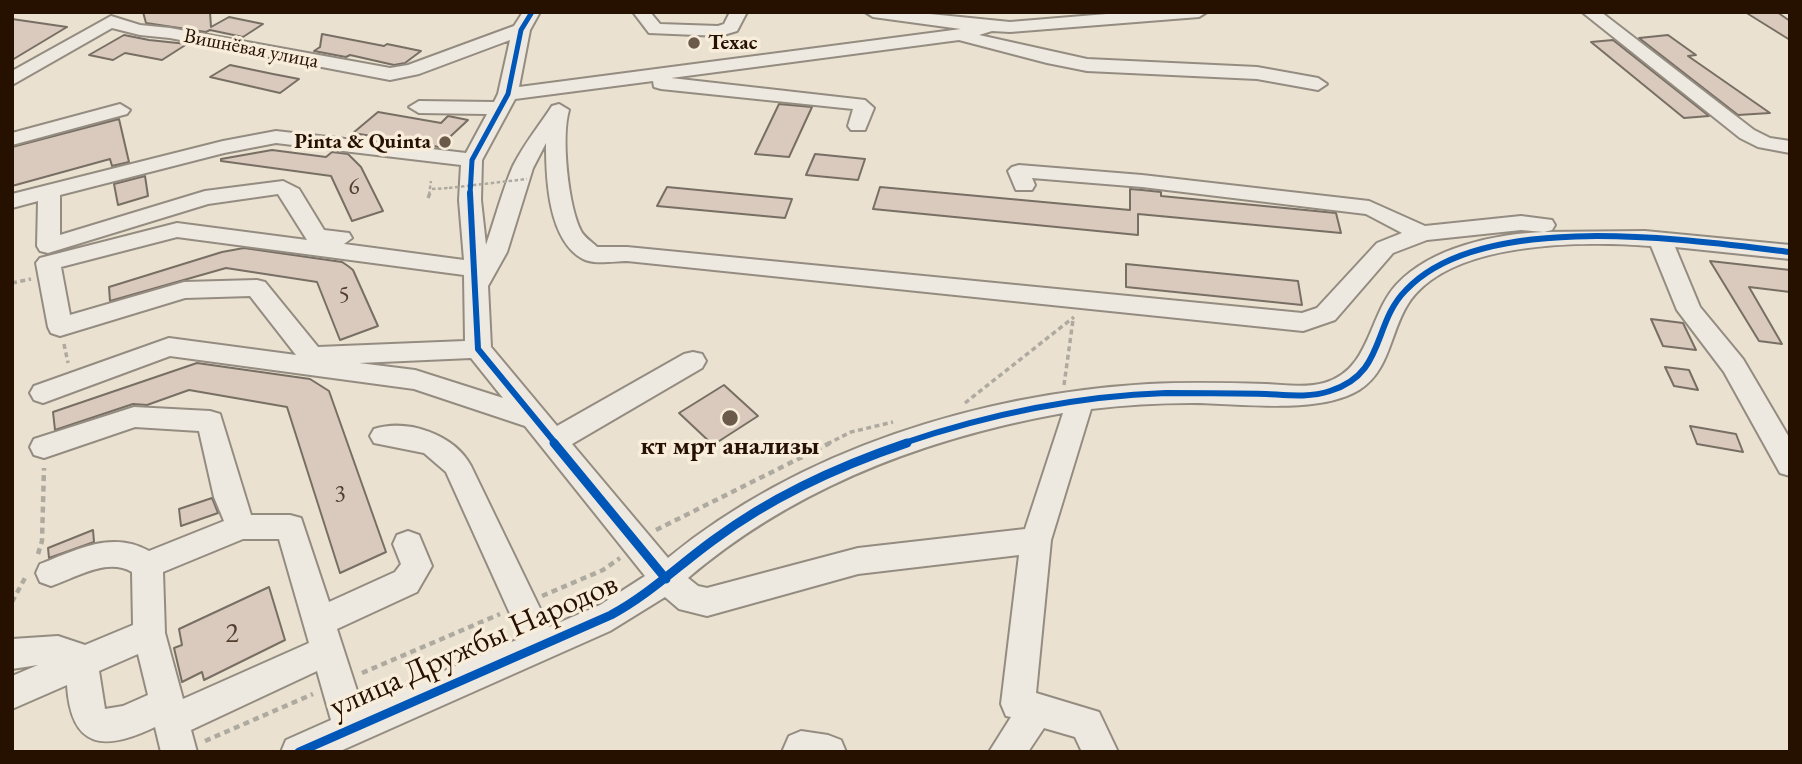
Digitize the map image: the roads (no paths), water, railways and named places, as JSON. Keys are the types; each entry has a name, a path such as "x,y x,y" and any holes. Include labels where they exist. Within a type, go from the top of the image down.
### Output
{"street":[{"path":"641,12 655,29 720,31 731,27 739,12"},
{"path":"873,12 990,26 1073,23 1199,12"},
{"path":"1590,12 1747,134 1765,143 1790,147"},
{"path":"12,79 113,16"},
{"name":"Вишнёвая улица","path":"113,16 145,32 170,33 377,74 402,72 527,21"},
{"path":"527,21 503,101 472,160 470,200 478,349 666,579 690,599 707,602 858,561 1036,540"},
{"path":"419,107 503,101 567,86 960,35 990,26"},
{"path":"960,35 1047,58 1087,65 1256,73 1318,84"},
{"path":"632,78 678,86 858,104 865,111 858,126"},
{"path":"567,86 556,120 557,180 571,235 591,254 641,255 1303,322 1326,314 1385,248 1423,233 1521,223 1555,226 1597,238 1660,240 1790,252"},
{"path":"12,139 120,110"},
{"path":"478,349 311,356 257,288 184,290 60,327 48,263 177,230 475,269 495,252 523,169 540,136 556,120"},
{"path":"12,201 168,160 276,137 472,160"},
{"path":"1024,185 1019,172 1142,181 1369,208 1423,233"},
{"path":"49,191 48,246 205,198 283,187 291,194 317,237 475,269"},
{"name":"улица Дружбы Народов","path":"299,752 624,608 751,514 823,475 926,436 1072,396 1308,395 1338,389 1351,383 1369,366 1402,292 1427,270 1502,244 1541,238 1597,238"},
{"path":"1660,240 1689,310 1734,366 1790,465"},
{"path":"43,393 170,347 415,380 536,419"},
{"path":"553,443 693,361"},
{"path":"1072,396 1036,540 1018,704 1087,724 1100,752"},
{"path":"44,447 134,417 211,421 229,497 241,527"},
{"path":"384,436 423,439 447,452 457,467 541,646"},
{"path":"146,565 241,527 290,527 351,727"},
{"path":"12,654 51,650 74,656 80,663 86,710 90,719 101,725 173,726 407,582 417,566 408,544"},
{"path":"39,565 100,554 128,554 146,565"},
{"path":"146,565 149,633 173,726"},
{"path":"12,693 149,633"},
{"path":"1007,752 1037,709"},
{"path":"800,752 801,748 828,752"}],"place":[{"name":"Техас","path":"694,43"},
{"name":"Pinta & Quinta","path":"445,142"},
{"name":"кт мрт анализы","path":"730,418"}]}
